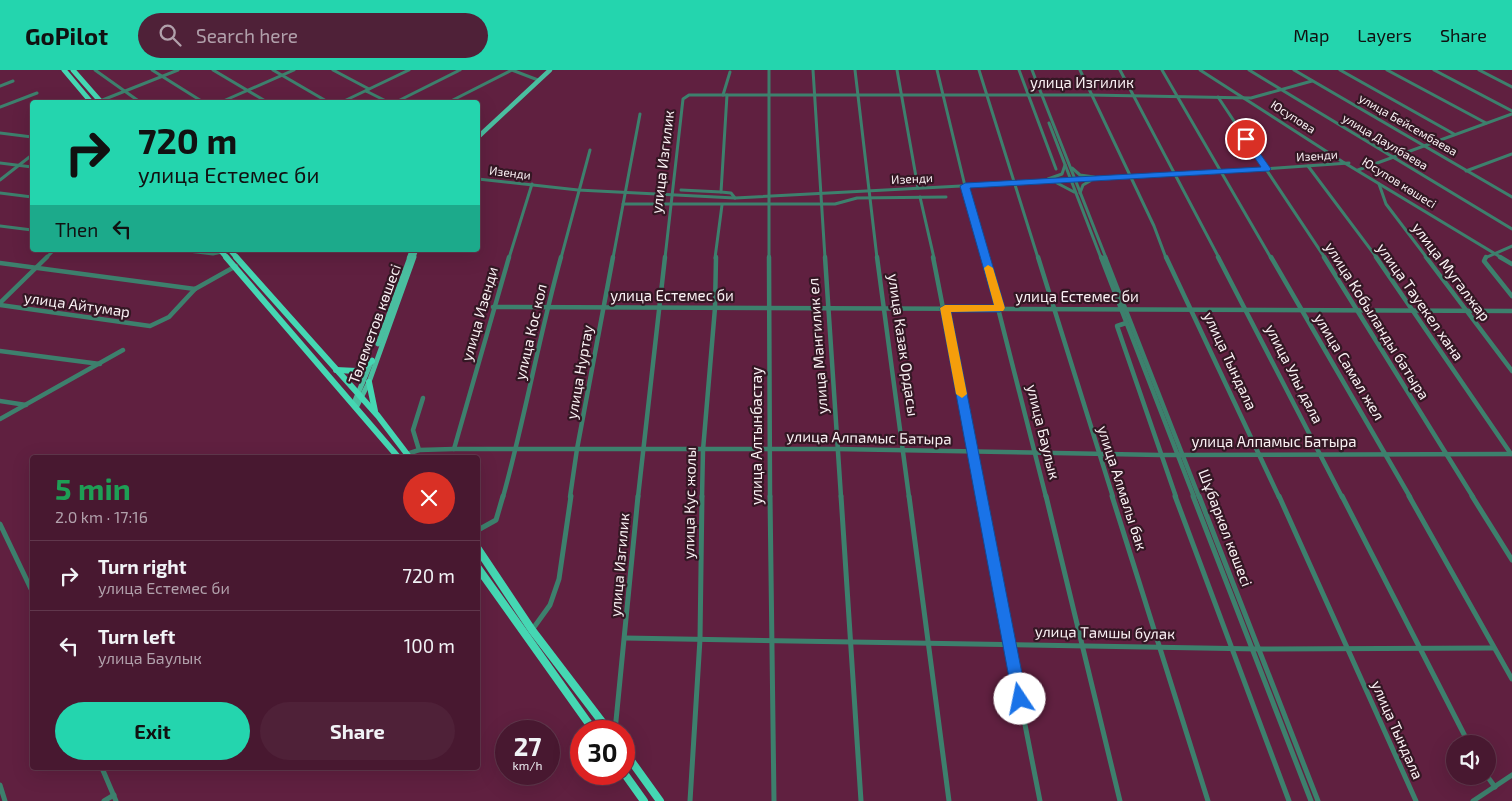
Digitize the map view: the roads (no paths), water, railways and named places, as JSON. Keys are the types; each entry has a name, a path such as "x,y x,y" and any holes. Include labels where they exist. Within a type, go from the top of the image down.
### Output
{"highway":[{"path":"64,70 89,100"},
{"path":"73,70 99,100"},
{"path":"222,252 238,265 378,416 407,455"},
{"path":"231,252 238,265 397,455"},
{"path":"335,370 357,371 372,361"},
{"path":"368,382 370,396 378,416"},
{"path":"480,552 532,630 601,720"},
{"path":"480,571 586,720"},
{"path":"635,766 660,801"},
{"path":"633,785 644,801"}],"main road":[{"path":"480,131 548,70"},
{"path":"480,135 537,80"},
{"name":"Төлеметов көшесі","path":"359,396 411,252"},
{"name":"Төлеметов көшесі","path":"355,404 368,382 415,252"}],"street":[{"path":"95,70 137,100"},
{"path":"152,70 200,100"},
{"path":"106,100 178,70"},
{"path":"213,70 264,100"},
{"path":"273,70 324,100"},
{"path":"226,100 294,70"},
{"path":"333,70 384,100"},
{"path":"394,70 401,74"},
{"path":"346,100 409,70"},
{"path":"400,100 460,70"},
{"path":"453,100 512,70 537,80"},
{"name":"улица Алтынбастау","path":"769,70 771,95 769,450 774,801"},
{"name":"улица Мангилик ел","path":"813,70 820,204 829,307 849,642 861,801"},
{"name":"улица Казак Ордасы","path":"855,70 868,190 930,644 949,801"},
{"path":"897,70 917,187"},
{"name":"улица Баулык","path":"937,70 964,185 1000,308 1120,801"},
{"name":"улица Алмалы бак","path":"979,70 1208,801"},
{"path":"1019,70 1056,169"},
{"name":"Шұбаркөл көшесі","path":"1031,70 1255,648 1311,801"},
{"name":"улица Тындала","path":"1080,70 1090,95 1154,226 1169,266 1260,454 1345,648 1416,801"},
{"name":"улица Улы дала","path":"1120,70 1322,454 1464,735"},
{"name":"улица Самал жел","path":"1162,70 1386,455 1512,679"},
{"name":"Юсупов көшесі","path":"1200,70 1346,163"},
{"path":"1204,70 1248,98"},
{"name":"улица Даулбаева","path":"1249,70 1512,229"},
{"name":"улица Бейсембаева","path":"1294,70 1511,197"},
{"path":"1340,70 1454,134"},
{"path":"1387,70 1486,123"},
{"path":"1434,70 1512,112"},
{"path":"1479,70 1512,87"},
{"path":"721,192 725,83 730,72"},
{"path":"0,86 13,81"},
{"name":"улица Изгилик","path":"616,720 643,450 683,99 689,95 1090,95 1248,98 1312,81"},
{"path":"0,107 37,93"},
{"name":"улица Кобыланды батыра","path":"1218,97 1357,309 1512,560"},
{"name":"Юсупова","path":"1248,98 1353,167"},
{"path":"1358,170 1512,112"},
{"name":"улица Нуртау","path":"532,630 550,605 559,579 577,450 640,114"},
{"path":"0,133 30,137"},
{"name":"улица Кос кол","path":"480,529 496,520 516,450 547,308 590,150"},
{"path":"1466,171 1512,154"},
{"path":"1333,163 1334,156"},
{"path":"0,180 30,157"},
{"path":"0,163 30,167"},
{"name":"Изенди","path":"1308,165 1346,163"},
{"name":"Изенди","path":"480,178 579,190 735,197 1176,174 1346,163"},
{"path":"1048,180 1064,172 1067,164 1080,175 1100,178"},
{"name":"улица Тауекел хана","path":"1308,165 1412,309 1512,454"},
{"name":"Юсупов көшесі","path":"1353,167 1512,264"},
{"path":"1048,180 1067,186 1079,195 1083,185 1100,178"},
{"name":"улица Изенди","path":"454,449 493,307 531,184"},
{"name":"улица Мугалжар","path":"1379,184 1381,195 1386,204 1512,370"},
{"path":"681,190 731,193 735,197"},
{"path":"0,193 30,197"},
{"path":"623,204 835,204 852,199 946,197"},
{"path":"920,198 945,308 971,452 1040,801"},
{"name":"улица Кус жолы","path":"690,801 700,639 704,450 715,308 714,270 722,205"},
{"path":"0,226 30,230"},
{"path":"1512,246 1486,256 1484,261 1512,296"},
{"path":"0,304 34,267 52,252"},
{"path":"196,252 213,254 218,252"},
{"path":"0,263 195,289 238,265"},
{"name":"улица Айтумар","path":"0,304 156,326 170,316 195,289"},
{"name":"улица Естемес би","path":"493,307 659,309 829,307 1412,309 1512,311"},
{"name":"Шұбаркөл көшесі","path":"1123,309 1126,323 1180,454"},
{"path":"1126,323 1117,326 1160,454 1234,648 1289,801"},
{"path":"0,419 123,350"},
{"path":"0,351 101,364"},
{"path":"419,450 412,436 416,414 423,398"},
{"path":"0,401 27,405"},
{"name":"улица Алпамыс Батыра","path":"410,455 419,450 454,449 837,449 904,452 1160,454 1512,454"},
{"path":"0,524 30,587"},
{"name":"улица Тамшы булак","path":"625,638 1234,648 1422,650 1494,648"},
{"name":"Шұбаркөл көшесі","path":"1255,648 1318,801"},
{"path":"103,770 115,798 104,801"},
{"path":"1473,801 1512,775"},
{"path":"0,786 5,801"}]}
